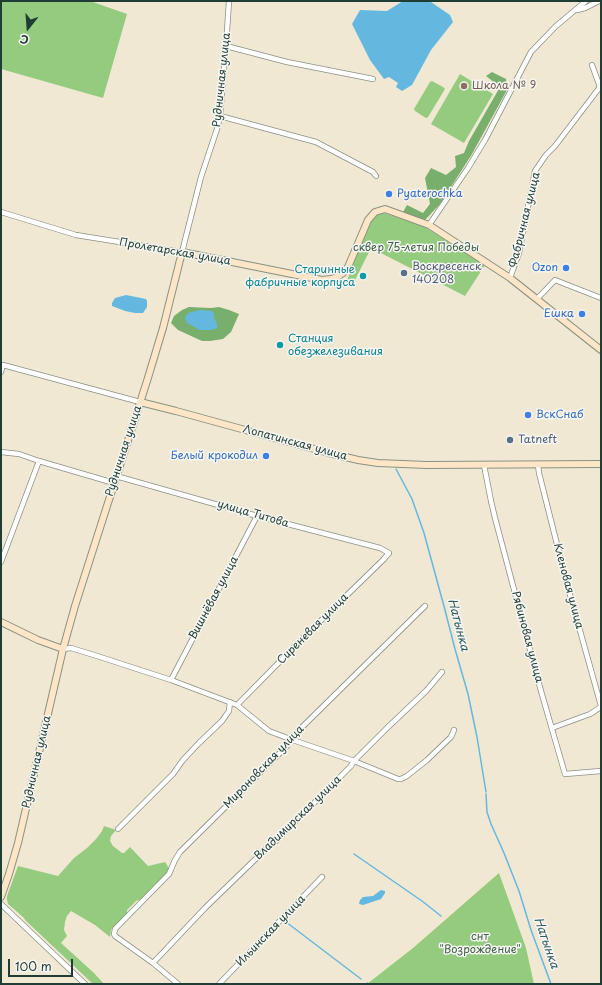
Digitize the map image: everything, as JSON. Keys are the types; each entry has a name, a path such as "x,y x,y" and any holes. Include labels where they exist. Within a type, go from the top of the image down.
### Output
{"street":[{"name":"Рудничная улица","path":"1,897 18,843 63,649 75,606 140,402 162,328 201,177 217,129 220,116 229,1"},
{"path":"429,225 482,146 531,52 556,26 586,1"},
{"path":"575,10 585,8 599,1"},
{"path":"226,46 287,62 373,79"},
{"name":"Фабричная улица","path":"510,278 518,253 536,171 546,155 555,146 600,87 592,65"},
{"path":"220,116 316,142 373,172 376,176"},
{"name":"Пролетарская улица","path":"1,212 76,235 182,252 322,280 331,280 343,273 348,267 368,220 375,212 385,209 429,225 510,278 601,350"},
{"path":"537,299 555,280 601,298"},
{"name":"Лопатинская улица","path":"1,372 3,365 358,460 391,464 601,464"},
{"path":"1,452 19,454 114,483"},
{"path":"1,562 40,461"},
{"name":"Рябиновая улица","path":"484,465 491,501 541,691 565,774 601,771"},
{"name":"Кленовая улица","path":"538,465 567,584 601,707"},
{"name":"улица Титова","path":"116,476 257,516 380,548 389,553"},
{"name":"Вишнёвая улица","path":"171,680 257,516"},
{"name":"Сиреневая улица","path":"237,704 389,553"},
{"name":"Мироновская улица","path":"153,963 114,934 116,929 169,874 177,856 287,746 290,739 425,606"},
{"path":"1,622 38,640 63,649 71,648 94,654 237,704 269,731 354,761 394,778 402,779 407,776 427,760 451,737 454,730"},
{"name":"Владимирская улица","path":"153,963 205,908 275,842 387,728 426,691 442,672"},
{"path":"118,829 173,774 183,760 222,721 229,712 230,702"},
{"path":"552,728 590,714 601,707"},
{"name":"Ильинская улица","path":"219,984 322,878"},
{"path":"1,904 85,984"},
{"path":"153,963 178,984"}],"green space":[{"path":"1,1 90,1 127,14 103,98 1,69"},
{"path":"492,72 506,79 507,90 472,154 440,204 425,220 403,212 407,205 423,213 430,204 425,178 431,168 446,175 456,167 455,156 464,153 469,141 500,87 486,76"},
{"path":"460,74 493,94 464,143 431,124"},
{"path":"432,81 445,89 426,118 414,109"},
{"name":"сквер 75-летия Победы","path":"384,213 423,226 485,265 465,296 371,248 353,284 347,281 358,248 372,216"},
{"path":"189,307 219,307 239,314 231,332 223,339 202,341 178,330 171,323 174,316"},
{"path":"104,826 116,830 111,836 110,841 113,846 122,853 130,847 148,866 165,862 169,869 168,872 144,898 136,901 127,910 127,914 111,930 110,937 95,925 71,911 67,916 64,930 67,936 61,943 104,984 93,984 8,904 7,896 18,866 58,876 74,858 96,839"},
{"name":"снт \"Возрождение\"","path":"499,873 526,948 534,984 367,984 413,948"}],"water":[{"path":"403,1 431,2 450,15 453,22 431,50 412,85 402,91 396,87 398,83 389,77 384,79 370,60 352,24 360,10 387,11"},
{"path":"126,295 146,299 147,307 143,313 125,311 112,306 115,298"},
{"path":"200,310 212,311 217,328 211,330 200,330 187,323 185,318 188,313"},
{"path":"381,890 385,891 385,893 381,899 363,905 359,904 363,897 373,896"}],"waterway":[{"name":"Натынка","path":"396,469 412,499 424,533 468,694 486,792"},
{"name":"Натынка","path":"486,794 487,812 491,824 519,891 531,930 551,984"},
{"path":"354,854 441,916"},
{"path":"286,922 361,979"}],"place":[{"name":"Школа № 9","path":"464,86"},
{"name":"Pyaterochka","path":"389,194"},
{"name":"Ozon","path":"566,268"},
{"name":"Воскресенск 140208","path":"404,273"},
{"name":"Старинные фабричные корпуса","path":"363,276"},
{"name":"Ешка","path":"582,314"},
{"name":"Станция обезжелезивания","path":"280,345"},
{"name":"ВскСнаб","path":"528,415"},
{"name":"Tatneft","path":"510,440"},
{"name":"Белый крокодил","path":"266,456"}]}
